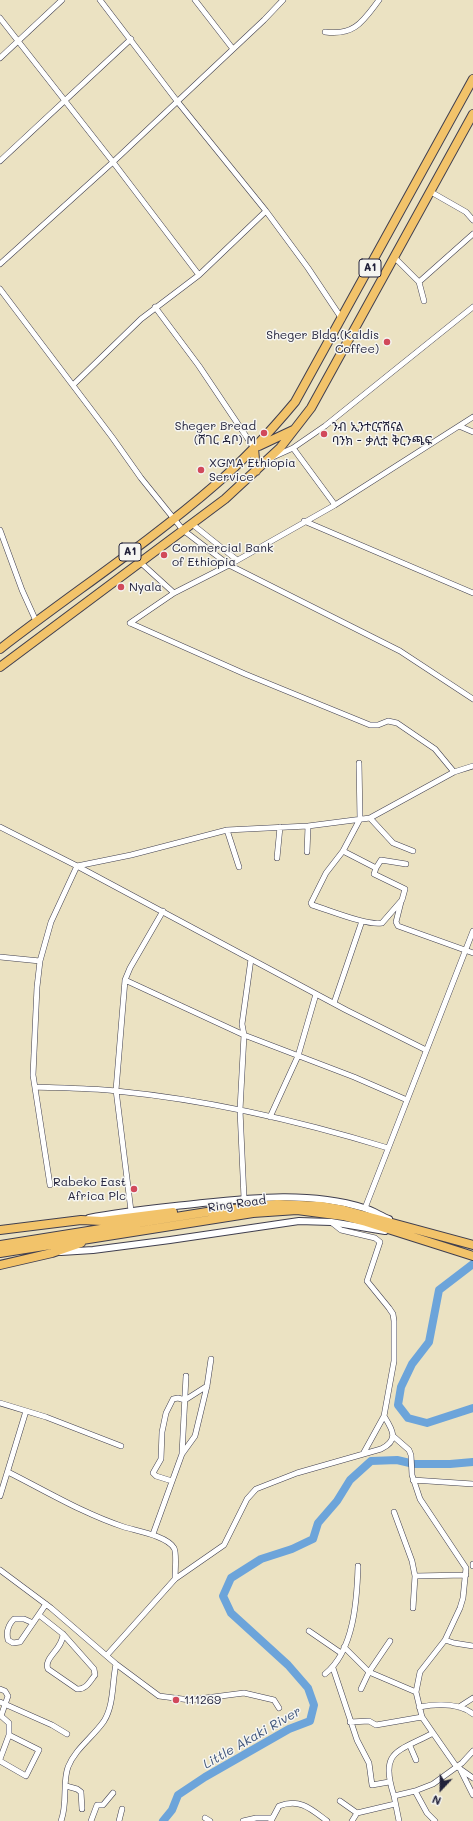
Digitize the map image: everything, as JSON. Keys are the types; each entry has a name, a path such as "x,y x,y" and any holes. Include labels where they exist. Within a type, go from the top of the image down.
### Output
{"main road":[{"name":"A1","path":"0,650 36,621 175,519 216,485 254,448 295,402 473,79"},
{"name":"A1","path":"0,667 225,499 256,471 297,428 322,389 473,114"},
{"name":"A1","path":"254,448 297,428"},
{"path":"254,448 256,471"},
{"name":"Ring Road","path":"0,1245 207,1212 253,1206 295,1204 344,1210 473,1256"},
{"name":"Ring Road","path":"0,1253 218,1218 297,1210 343,1216 470,1244"},
{"path":"0,1230 81,1220 92,1221 170,1212 207,1212"},
{"path":"0,1264 52,1253 96,1238"}],"street":[{"path":"0,58 62,0"},
{"path":"100,0 177,101 266,211 308,268 342,319"},
{"path":"195,0 233,49"},
{"path":"0,264 113,162 283,0"},
{"path":"325,32 354,29 360,24 379,0"},
{"path":"0,18 199,275"},
{"path":"0,161 131,39"},
{"path":"431,192 466,212 473,220"},
{"path":"74,386 155,307 199,275 266,211"},
{"path":"419,282 473,234"},
{"path":"394,257 419,282 424,301"},
{"path":"0,289 74,386 141,478 183,530 229,565 400,651 473,699"},
{"path":"155,307 199,366 254,448"},
{"path":"267,460 293,448 325,426 473,307"},
{"path":"454,772 435,749 397,723 388,721 378,725 370,725 245,674 130,623 174,593 229,565 304,521 335,505 473,417"},
{"path":"459,426 473,432"},
{"path":"293,448 335,505"},
{"path":"304,521 473,593"},
{"path":"192,524 236,560"},
{"path":"0,530 22,590 36,621"},
{"path":"140,562 174,593"},
{"path":"359,763 360,819 343,851 326,872 311,904 362,921 382,923 402,900"},
{"path":"78,866 131,855 227,830 308,826 370,818 454,772 473,766"},
{"path":"370,818 393,843 414,851"},
{"path":"307,852 308,826"},
{"path":"0,827 78,866 134,898 162,911 316,994 426,1050"},
{"path":"277,858 280,828"},
{"path":"227,830 239,867"},
{"path":"343,851 376,868"},
{"path":"406,864 381,860 374,874 405,889 406,892 402,900 396,925 473,953"},
{"path":"50,1185 33,1075 37,987 40,961 51,922 78,866"},
{"path":"132,1212 116,1090 126,980 130,968 162,911"},
{"path":"334,1003 362,921"},
{"path":"365,1208 473,931"},
{"path":"0,957 40,961"},
{"path":"244,1198 240,1110 244,1035 242,1024 251,959"},
{"path":"126,980 244,1035 354,1077 407,1100"},
{"path":"270,1117 298,1056 316,994"},
{"path":"35,1088 116,1090 221,1105 339,1133 388,1148"},
{"path":"81,1220 244,1198 314,1199 365,1208 397,1228"},
{"path":"52,1253 93,1250 170,1240 281,1222 313,1220 385,1231 397,1228"},
{"path":"331,1222 341,1230 375,1238 380,1242 367,1281 389,1308 393,1314 394,1321 394,1361 384,1416 363,1454"},
{"path":"153,1534 182,1454 195,1436 207,1386 211,1359"},
{"path":"182,1454 186,1376"},
{"path":"172,1481 156,1476 153,1473 161,1459 162,1432 170,1402 178,1398 185,1400 207,1386"},
{"path":"0,1403 26,1411 120,1446"},
{"path":"0,1496 26,1411"},
{"path":"107,1655 175,1579 224,1545 246,1499 256,1488 297,1473 386,1446 393,1436 393,1431 384,1416"},
{"path":"393,1436 410,1450 412,1455 411,1470 420,1500 466,1568 464,1598 445,1640 420,1672 416,1692 418,1707 422,1717 456,1766 473,1778"},
{"path":"8,1472 105,1520 153,1534 175,1549 175,1579"},
{"path":"413,1480 473,1484"},
{"path":"394,1512 411,1557 415,1576 414,1608"},
{"path":"466,1568 473,1565"},
{"path":"325,1674 333,1668 351,1633 351,1621 357,1593 358,1566"},
{"path":"0,1570 46,1604 116,1664 159,1696 190,1700 244,1693 274,1700 279,1708"},
{"path":"415,1576 466,1575"},
{"path":"33,1623 24,1619 14,1619 8,1628 8,1640 13,1643 20,1642 39,1615 46,1604"},
{"path":"39,1615 63,1634 96,1672 85,1688 77,1689 48,1669 48,1661 63,1642 63,1634"},
{"path":"309,1631 342,1650 369,1672 416,1692"},
{"path":"445,1640 473,1646"},
{"path":"361,1689 369,1672 390,1641"},
{"path":"61,1821 65,1805 66,1772 70,1762 107,1716 116,1664"},
{"path":"333,1668 350,1722 367,1760 372,1785 389,1782"},
{"path":"0,1689 7,1693 8,1696 3,1703 1,1716 9,1723 9,1735 2,1748 0,1760 26,1776 39,1751 9,1735"},
{"path":"459,1707 473,1698"},
{"path":"3,1703 52,1725 67,1734"},
{"path":"418,1707 439,1704 459,1707 473,1714"},
{"path":"350,1722 367,1721 376,1725 422,1717"},
{"path":"399,1821 394,1796 389,1782 388,1769 392,1757 397,1750 410,1746 433,1733"},
{"path":"410,1746 416,1760"},
{"path":"394,1796 415,1791 433,1784 462,1763 473,1751"},
{"path":"461,1770 473,1795"},
{"path":"66,1786 77,1789 81,1792 82,1809"},
{"path":"415,1791 428,1813 435,1821"},
{"path":"91,1821 97,1805 103,1805 113,1793"},
{"path":"340,1801 357,1813"},
{"path":"243,1821 256,1818 271,1820 279,1806 293,1802 309,1807 327,1821"},
{"path":"352,1821 357,1813 395,1804"},
{"path":"119,1821 122,1809"},
{"path":"205,1818 210,1821"}],"waterway":[{"name":"Little Akaki River","path":"473,1264 439,1290 429,1342 412,1364 401,1387 398,1405 408,1418 427,1423 473,1408"},
{"name":"Little Akaki River","path":"163,1821 172,1810 178,1795 205,1777 289,1729 310,1721 314,1705 308,1688 288,1665 231,1613 223,1596 231,1578 261,1559 292,1549 313,1539 318,1523 337,1501 350,1480 371,1461 397,1460 414,1464 450,1464 473,1462"}],"place":[{"name":"Sheger Bldg.(Kaldis Coffee)","path":"387,342"},
{"name":"Sheger Bread (ሸገር ዳቦ) M","path":"264,433"},
{"name":"ንብ ኢንተርናሽናል ባንክ - ቃሊቲ ቅርንጫፍ","path":"324,434"},
{"name":"XGMA Ethiopia Service","path":"201,470"},
{"name":"Commercial Bank of Ethiopia","path":"164,555"},
{"name":"Nyala","path":"121,587"},
{"name":"Rabeko East Africa Plc","path":"134,1189"},
{"name":"111269","path":"176,1700"}]}
